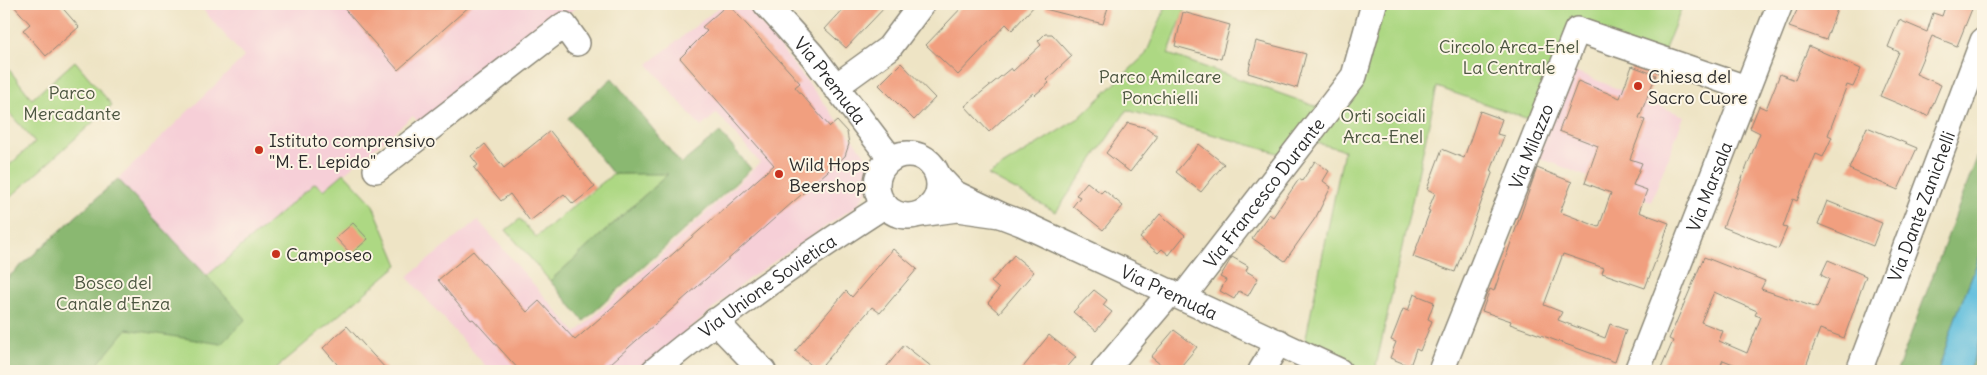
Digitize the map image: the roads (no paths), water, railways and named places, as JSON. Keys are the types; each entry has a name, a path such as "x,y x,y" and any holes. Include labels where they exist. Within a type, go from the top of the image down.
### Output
{"street":[{"name":"Via Premuda","path":"766,4 812,55 891,160 908,154 918,156 933,166 938,176 954,193 1177,294 1334,370"},
{"path":"835,87 889,48 922,4"},
{"name":"Via Francesco Durante","path":"1104,371 1177,294 1354,76 1374,4"},
{"name":"Via Marsala","path":"1637,371 1780,4"},
{"path":"376,170 564,25 577,43"},
{"name":"Via Milazzo","path":"1441,371 1577,30 1746,88"},
{"name":"Via Dante Zanichelli","path":"1859,371 1983,41"},
{"path":"884,204 878,186 883,167 891,160"},
{"path":"920,214 934,202 938,193 938,176"},
{"name":"Via Premuda","path":"884,204 901,215 957,209 1000,215"},
{"name":"Via Unione Sovietica","path":"654,371 715,321 799,260 884,204"},
{"path":"715,321 763,371"},
{"path":"1261,371 1279,342"}],"water":[{"path":"1983,248 1983,328 1970,371 1938,371 1955,319"}],"place":[{"name":"Chiesa del Sacro Cuore","path":"1638,86"},
{"name":"Istituto comprensivo \"M. E. Lepido\"","path":"259,150"},
{"name":"Wild Hops Beershop","path":"779,174"},
{"name":"Camposeo","path":"276,254"}],"park label":[{"name":"Circolo Arca-Enel La Centrale","path":"1509,56"},
{"name":"Parco Amilcare Ponchielli","path":"1160,86"},
{"name":"Parco Mercadante","path":"72,102"},
{"name":"Orti sociali Arca-Enel","path":"1383,125"},
{"name":"Bosco del Canale d'Enza","path":"113,292"}]}
